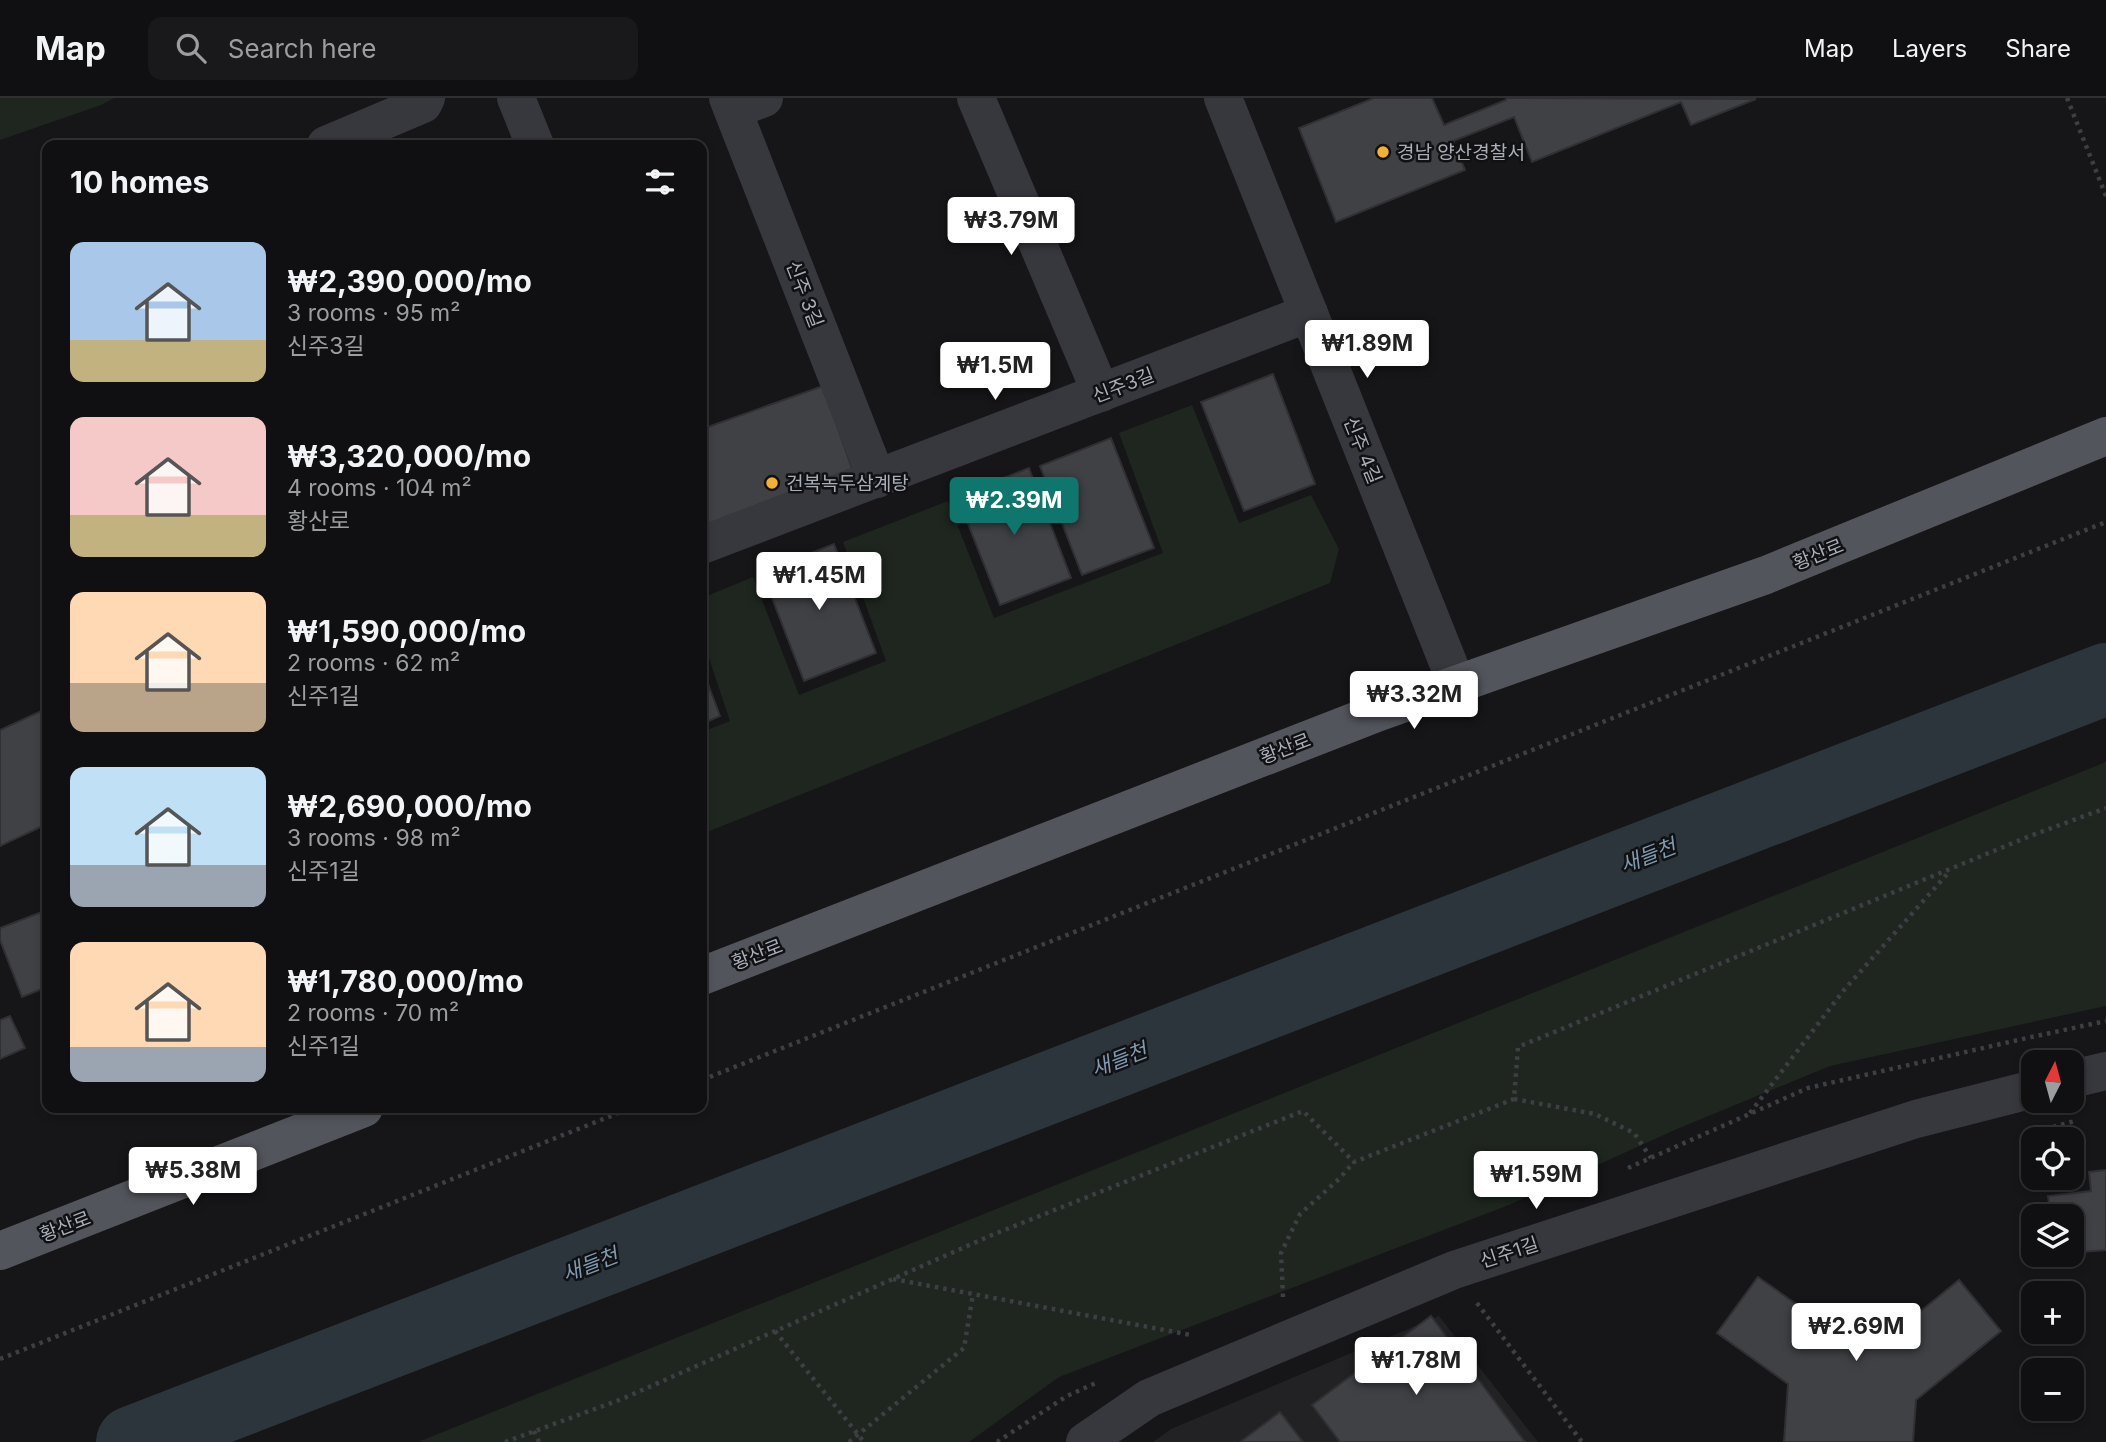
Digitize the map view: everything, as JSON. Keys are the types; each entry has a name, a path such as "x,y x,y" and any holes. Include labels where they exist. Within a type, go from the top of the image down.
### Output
{"main road":[{"name":"황산로","path":"707,974 1379,712 1766,575 2106,436"},
{"name":"황산로","path":"0,1251 351,1113"}],"street":[{"path":"338,140 422,104 426,98"},
{"path":"516,98 534,140"},
{"path":"976,98 1101,393"},
{"name":"신주 4길","path":"1223,98 1457,685"},
{"name":"신주 3길","path":"742,102 877,479"},
{"name":"신주3길","path":"707,543 1309,313"},
{"path":"2084,1076 2106,1071"},
{"name":"신주1길","path":"1085,1442 1149,1398 1454,1270 1916,1119 2021,1092"}],"path":[{"path":"2067,98 2106,196"},
{"path":"707,1078 2106,522"},
{"path":"1514,1100 1518,1047 2030,836 2106,808"},
{"path":"1749,1114 1844,990 1951,869"},
{"path":"1283,1297 1281,1254 1300,1214 1354,1162 1514,1100 1595,1114 1634,1133 1651,1158"},
{"path":"505,1442 622,1399 992,1234 1303,1111 1354,1162"},
{"path":"0,1359 618,1113"},
{"path":"893,1279 1194,1336"},
{"path":"849,1442 964,1348 973,1294"},
{"path":"1471,1296 1583,1442"},
{"path":"775,1331 864,1442"},
{"path":"534,1431 539,1442"}],"shaded area":[{"path":"0,98 114,98 0,140"},
{"path":"1192,405 1239,523 1311,495 1339,549 1330,583 707,832 707,730 730,721 707,652 707,596 753,577 799,695 886,661 843,542 948,501 994,618 1163,553 1119,433"},
{"path":"2106,762 2106,1006 1830,1066 1677,1129 1509,1205 1059,1377 969,1442 418,1442"},
{"path":"1439,1316 1538,1442 1153,1442 1171,1429"}],"building":[{"name":"경남 양산경찰서","path":"1374,98 1432,98 1444,125 1506,98 1756,99 1691,125 1681,102 1532,162 1514,117 1453,141 1465,170 1336,222 1299,128"},
{"path":"1273,374 1315,484 1244,511 1201,402"},
{"path":"823,386 854,474 707,526 707,427"},
{"path":"1111,438 1154,548 1082,575 1040,466"},
{"path":"1029,468 1071,578 1000,605 957,496"},
{"path":"834,544 876,653 804,681 762,572"},
{"path":"707,681 720,716 707,722"},
{"path":"41,711 42,826 0,846 0,730"},
{"path":"42,912 42,989 22,997 0,940 0,928"},
{"path":"10,1016 25,1048 0,1059 0,1020"},
{"path":"2106,1170 2106,1250 2084,1252 2084,1204 2049,1204 2048,1196 2091,1191 2089,1172"},
{"path":"1758,1277 1847,1340 1879,1345 1959,1280 2001,1331 1916,1400 1913,1442 1784,1442 1788,1384 1717,1333"},
{"path":"1431,1316 1525,1442 1340,1442 1312,1405"},
{"path":"1280,1412 1303,1442 1240,1442"}],"waterway":[{"name":"새들천","path":"132,1442 2106,679"}],"place":[{"name":"경남 양산경찰서","path":"1383,152"},
{"name":"건복녹두삼계탕","path":"772,483"}]}
